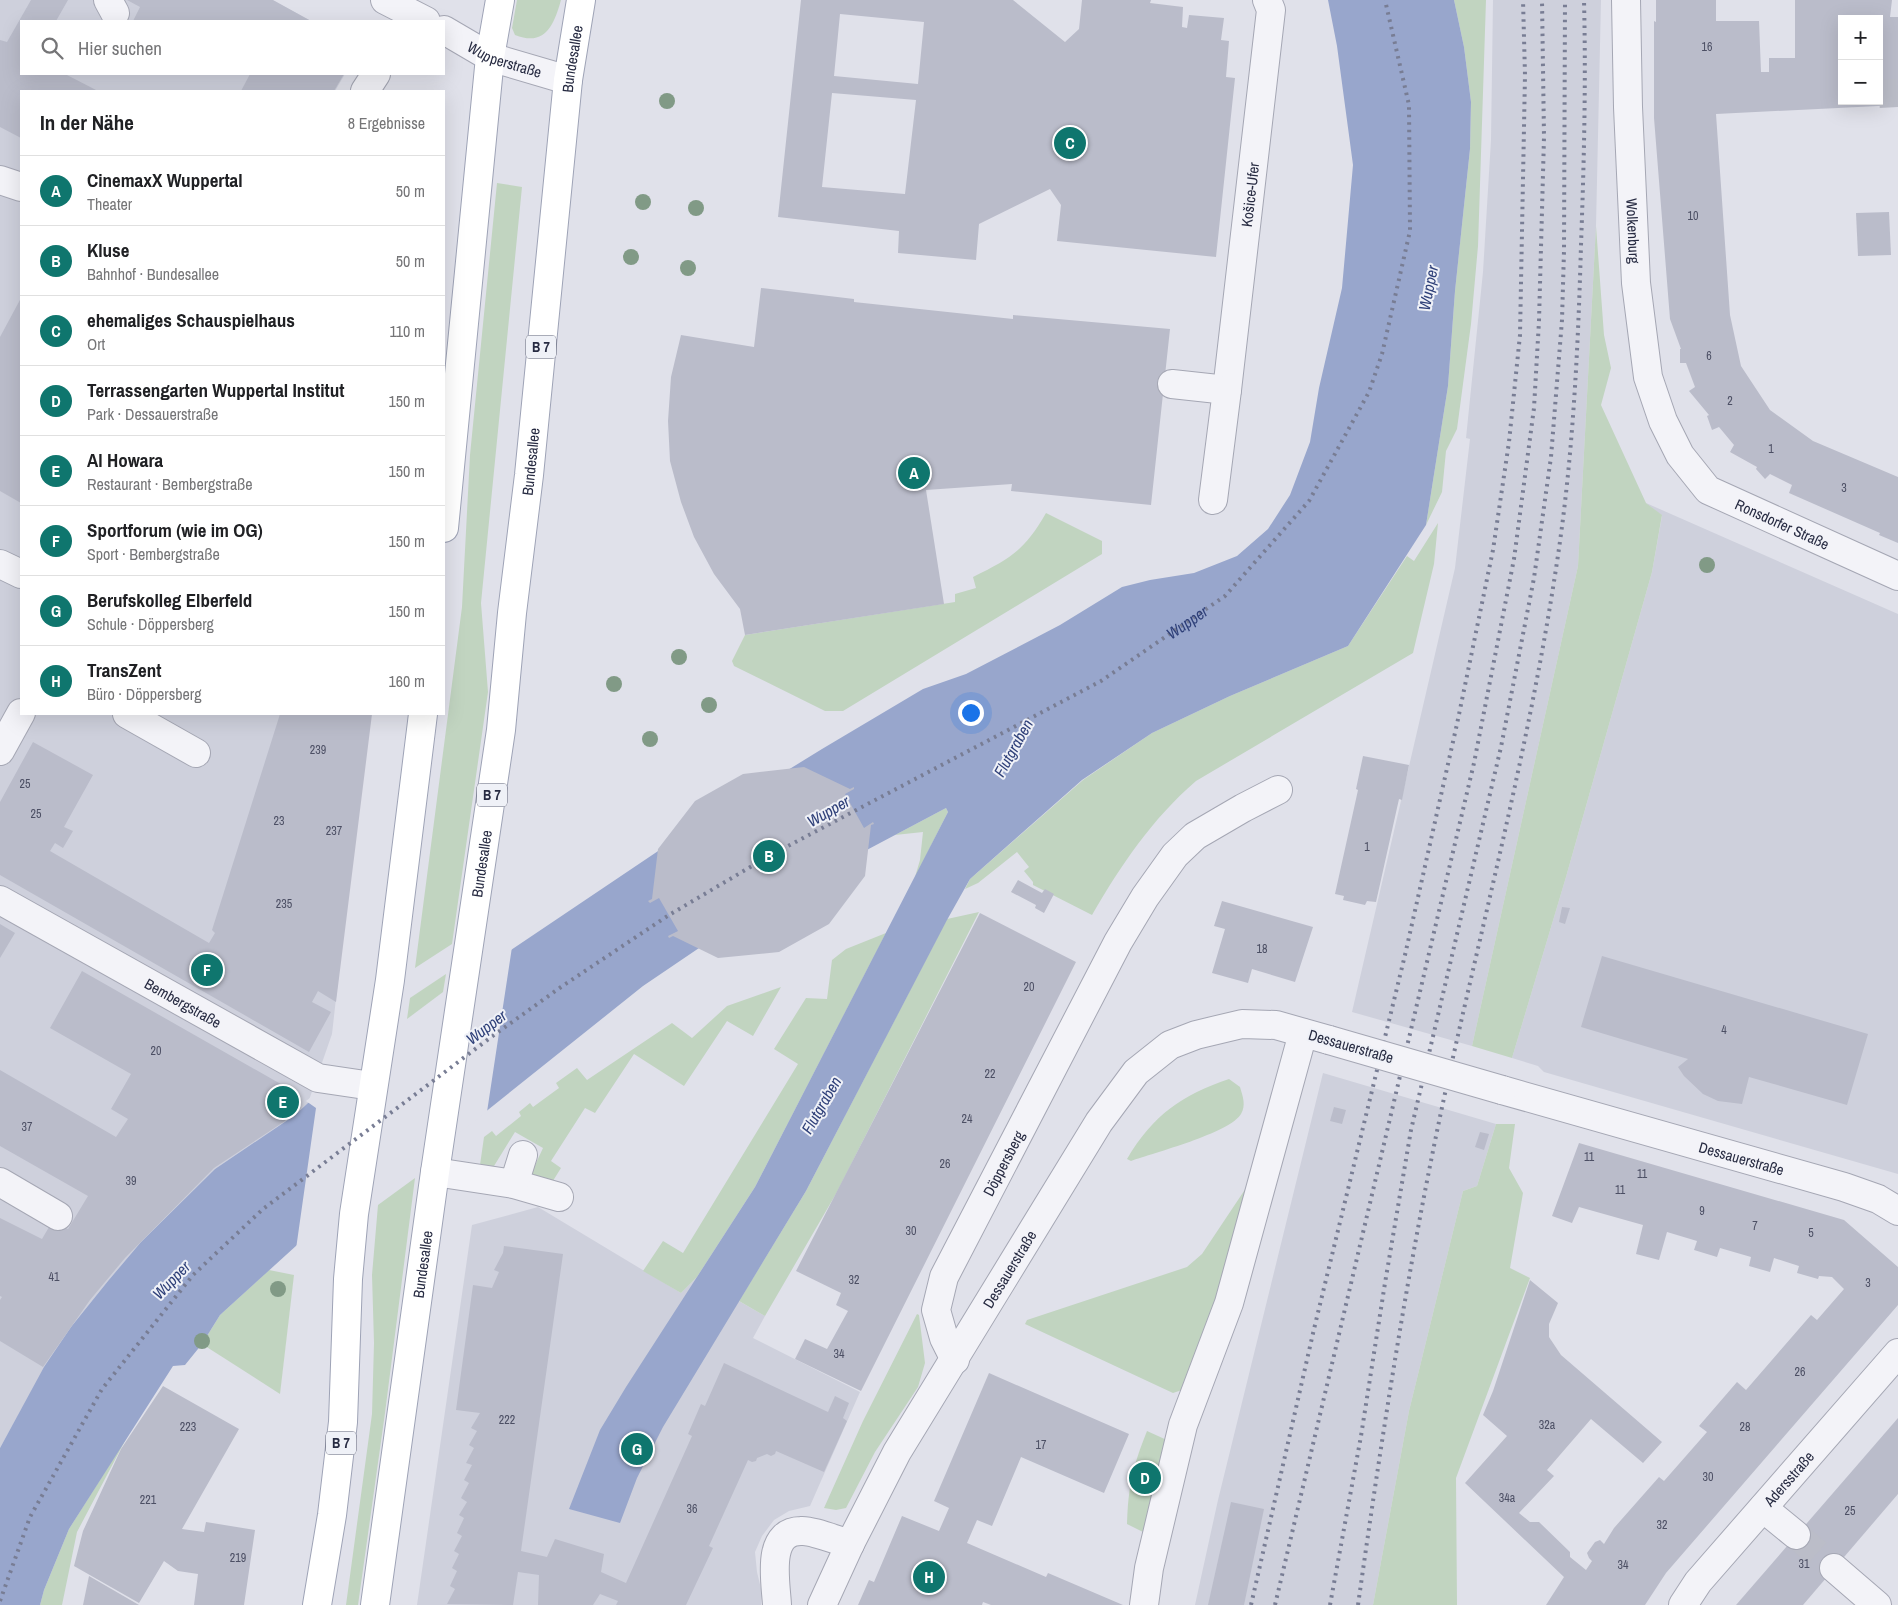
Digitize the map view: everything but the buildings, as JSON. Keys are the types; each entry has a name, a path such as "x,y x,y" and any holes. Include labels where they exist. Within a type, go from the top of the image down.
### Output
{"main road":[{"path":"445,498 451,379 490,57 500,0"},
{"name":"Bundesallee","path":"375,1605 437,1160 502,730 512,613 529,475 568,80 581,0"},
{"name":"B 7","path":"317,1605 332,1515 343,1422 348,1279 354,1214 378,1045 390,980 423,715"}],"street":[{"path":"385,0 417,14"},
{"name":"Košice-Ufer","path":"1212,500 1227,390 1271,10 1268,0"},
{"name":"Wolkenburg","path":"1626,0 1628,106 1636,282 1648,377 1662,421 1680,455"},
{"name":"Wupperstraße","path":"445,31 490,57 568,80"},
{"path":"366,90 375,75"},
{"path":"1172,384 1227,390"},
{"name":"Ronsdorfer Straße","path":"1680,455 1708,490 1898,576"},
{"path":"0,564 20,574"},
{"path":"0,751 20,715"},
{"path":"129,715 196,753"},
{"name":"Döppersberg","path":"955,1360 944,1338 936,1310 944,1277 1114,951 1145,897 1175,855 1195,836 1278,790"},
{"name":"Bembergstraße","path":"0,900 318,1078 372,1086"},
{"name":"Dessauerstraße","path":"955,1360 1099,1122 1136,1072 1170,1045 1196,1035 1242,1024 1276,1025 1329,1040 1844,1187 1878,1199 1898,1211"},
{"path":"1144,1605 1149,1568 1183,1424 1229,1303 1303,1033"},
{"path":"514,1184 523,1155"},
{"path":"437,1160 559,1197"},
{"path":"0,1182 58,1216"},
{"name":"Adersstraße","path":"1682,1605 1698,1582 1898,1353"},
{"path":"822,1605 850,1544 897,1452 955,1360"},
{"path":"1763,1508 1796,1535"},
{"path":"777,1605 773,1568 777,1548 787,1534 801,1531 850,1544"},
{"path":"1834,1568 1877,1605"}],"shaded area":[{"path":"0,0 272,0 309,20 20,20 20,75 344,75 336,90 20,90 20,715 368,715 332,1034 308,1103 295,1115 215,1169 141,1242 71,1327 45,1367 0,1448"},
{"path":"1493,0 1601,0 1596,226 1578,566 1472,1046 1352,1012 1455,568 1470,439 1466,438 1483,272 1491,140"},
{"path":"1646,503 1898,614 1898,1174 1544,1072 1538,1066 1512,1058 1566,877 1652,572 1662,516"},
{"path":"1323,1073 1496,1124 1477,1186 1463,1191 1409,1411 1373,1605 1195,1605 1218,1500"},
{"path":"538,1207 681,1293 697,1277 765,1316 753,1338 860,1392 810,1506 789,1511 774,1520 762,1536 755,1552 762,1593 761,1605 417,1605 472,1225"}],"green space":[{"path":"517,0 561,0 555,18 547,31 541,36 525,38 515,35 512,28"},
{"path":"1454,0 1486,0 1478,246 1471,324 1457,429 1446,451 1442,492 1426,525 1448,386 1455,291 1470,149 1471,102 1464,47"},
{"path":"497,183 522,187 481,603 488,692 452,944 415,968 462,607 470,455"},
{"path":"1596,226 1604,335 1611,368 1601,405 1646,503 1662,515 1652,572 1566,877 1512,1058 1472,1046 1578,566"},
{"path":"1046,513 1102,541 1102,554 843,711 825,711 734,666 732,661 745,635 955,602 955,594 976,588 973,577 1016,552 1031,536"},
{"path":"1438,523 1434,564 1413,653 1196,781 1151,827 1114,878 1092,915 1033,885 1033,882 1024,871 1029,867 1017,852 978,883 965,889 970,879 1083,780 1152,733 1230,696 1348,646 1407,556 1414,561"},
{"path":"946,808 948,812 915,877 920,860 923,832 895,835"},
{"path":"979,912 837,1192 765,1316 739,1301 806,1191 947,919"},
{"path":"886,933 755,1187 697,1277 681,1293 643,1271 663,1241 683,1253 798,1064 774,1049 806,998 827,999 832,960 846,949"},
{"path":"446,974 443,992 407,1019 410,998"},
{"path":"781,987 753,1036 727,1021 684,1086 634,1054 595,1113 585,1108 551,1161 561,1168 551,1184 530,1176 543,1148 515,1132 494,1166 480,1165 484,1137 492,1131 496,1136 521,1116 519,1112 530,1103 533,1107 559,1088 556,1083 577,1068 587,1080 672,1023 692,1038 727,1006"},
{"path":"1229,1079 1240,1087 1244,1101 1241,1114 1234,1121 1190,1142 1131,1161 1127,1159 1147,1130 1170,1108 1197,1092"},
{"path":"1496,1124 1515,1124 1509,1168 1523,1193 1510,1268 1530,1278 1456,1478 1457,1605 1373,1605 1409,1411 1463,1191 1477,1186"},
{"path":"415,1178 358,1605 346,1605 372,1414 374,1343 372,1275 378,1205"},
{"path":"1251,1187 1213,1324 1182,1390 1173,1393 1025,1324 1027,1320 1187,1267 1202,1254 1246,1188"},
{"path":"269,1270 294,1275 280,1394 202,1344 220,1315"},
{"path":"917,1314 919,1315 925,1363 918,1387 875,1452 846,1508 836,1510 824,1508 863,1421"},
{"path":"1147,1431 1169,1441 1145,1533 1127,1524 1132,1476"},
{"path":"127,1437 77,1532 62,1605 40,1605 44,1590 69,1529"}],"water":[{"path":"1328,0 1454,0 1464,47 1471,102 1470,149 1455,291 1448,386 1426,525 1348,646 1230,696 1152,733 1082,780 970,879 806,1191 663,1427 637,1478 620,1523 569,1509 600,1430 755,1187 948,812 946,808 761,906 643,986 474,1121 297,1245 220,1315 202,1344 185,1365 173,1366 69,1529 44,1590 40,1605 0,1605 0,1448 44,1367 71,1327 141,1242 215,1169 295,1115 465,981 676,839 822,749 923,689 966,674 1060,625 1122,587 1150,580 1194,573 1237,556 1268,529 1290,495 1310,442 1319,388 1342,288 1353,165 1337,46"}],"pier":[{"path":"512,947 487,1112 345,1220 296,1249 316,1108 306,1101 463,979"}],"tunnel":[{"path":"1883,94 1898,93"},
{"path":"1796,1535 1834,1568"}],"railway":[{"path":"0,1601 30,1517 102,1389 193,1275 263,1209 494,1035 561,987 669,915 769,856 1101,681 1225,596 1309,501 1369,392 1382,354 1410,231 1409,105 1385,0"},
{"path":"1251,1605 1314,1329 1405,955 1457,724 1493,550 1509,442 1520,335 1525,75 1523,0"},
{"path":"1275,1605 1474,763 1514,559 1534,408 1539,321 1544,137 1542,0"},
{"path":"1330,1605 1361,1436 1411,1130 1501,747 1534,578 1551,457 1562,320 1565,0"},
{"path":"1358,1605 1407,1287 1444,1098 1520,764 1546,630 1563,523 1571,444 1578,324 1583,184 1584,0"}],"place":[{"name":"ehemaliges Schauspielhaus","path":"1070,143"},
{"name":"CinemaxX Wuppertal","path":"914,473"},
{"name":"Kluse","path":"769,856"},
{"name":"Sportforum (wie im OG)","path":"207,970"},
{"name":"Al Howara","path":"283,1102"},
{"name":"Berufskolleg Elberfeld","path":"637,1449"},
{"name":"Terrassengarten Wuppertal Institut","path":"1145,1478"},
{"name":"TransZent","path":"929,1577"}],"water label":[{"name":"Wupper","path":"1428,288"},
{"name":"Wupper","path":"1187,624"},
{"name":"Flutgraben","path":"1013,748"},
{"name":"Wupper","path":"828,811"},
{"name":"Wupper","path":"486,1027"},
{"name":"Flutgraben","path":"821,1105"},
{"name":"Wupper","path":"171,1280"}]}
